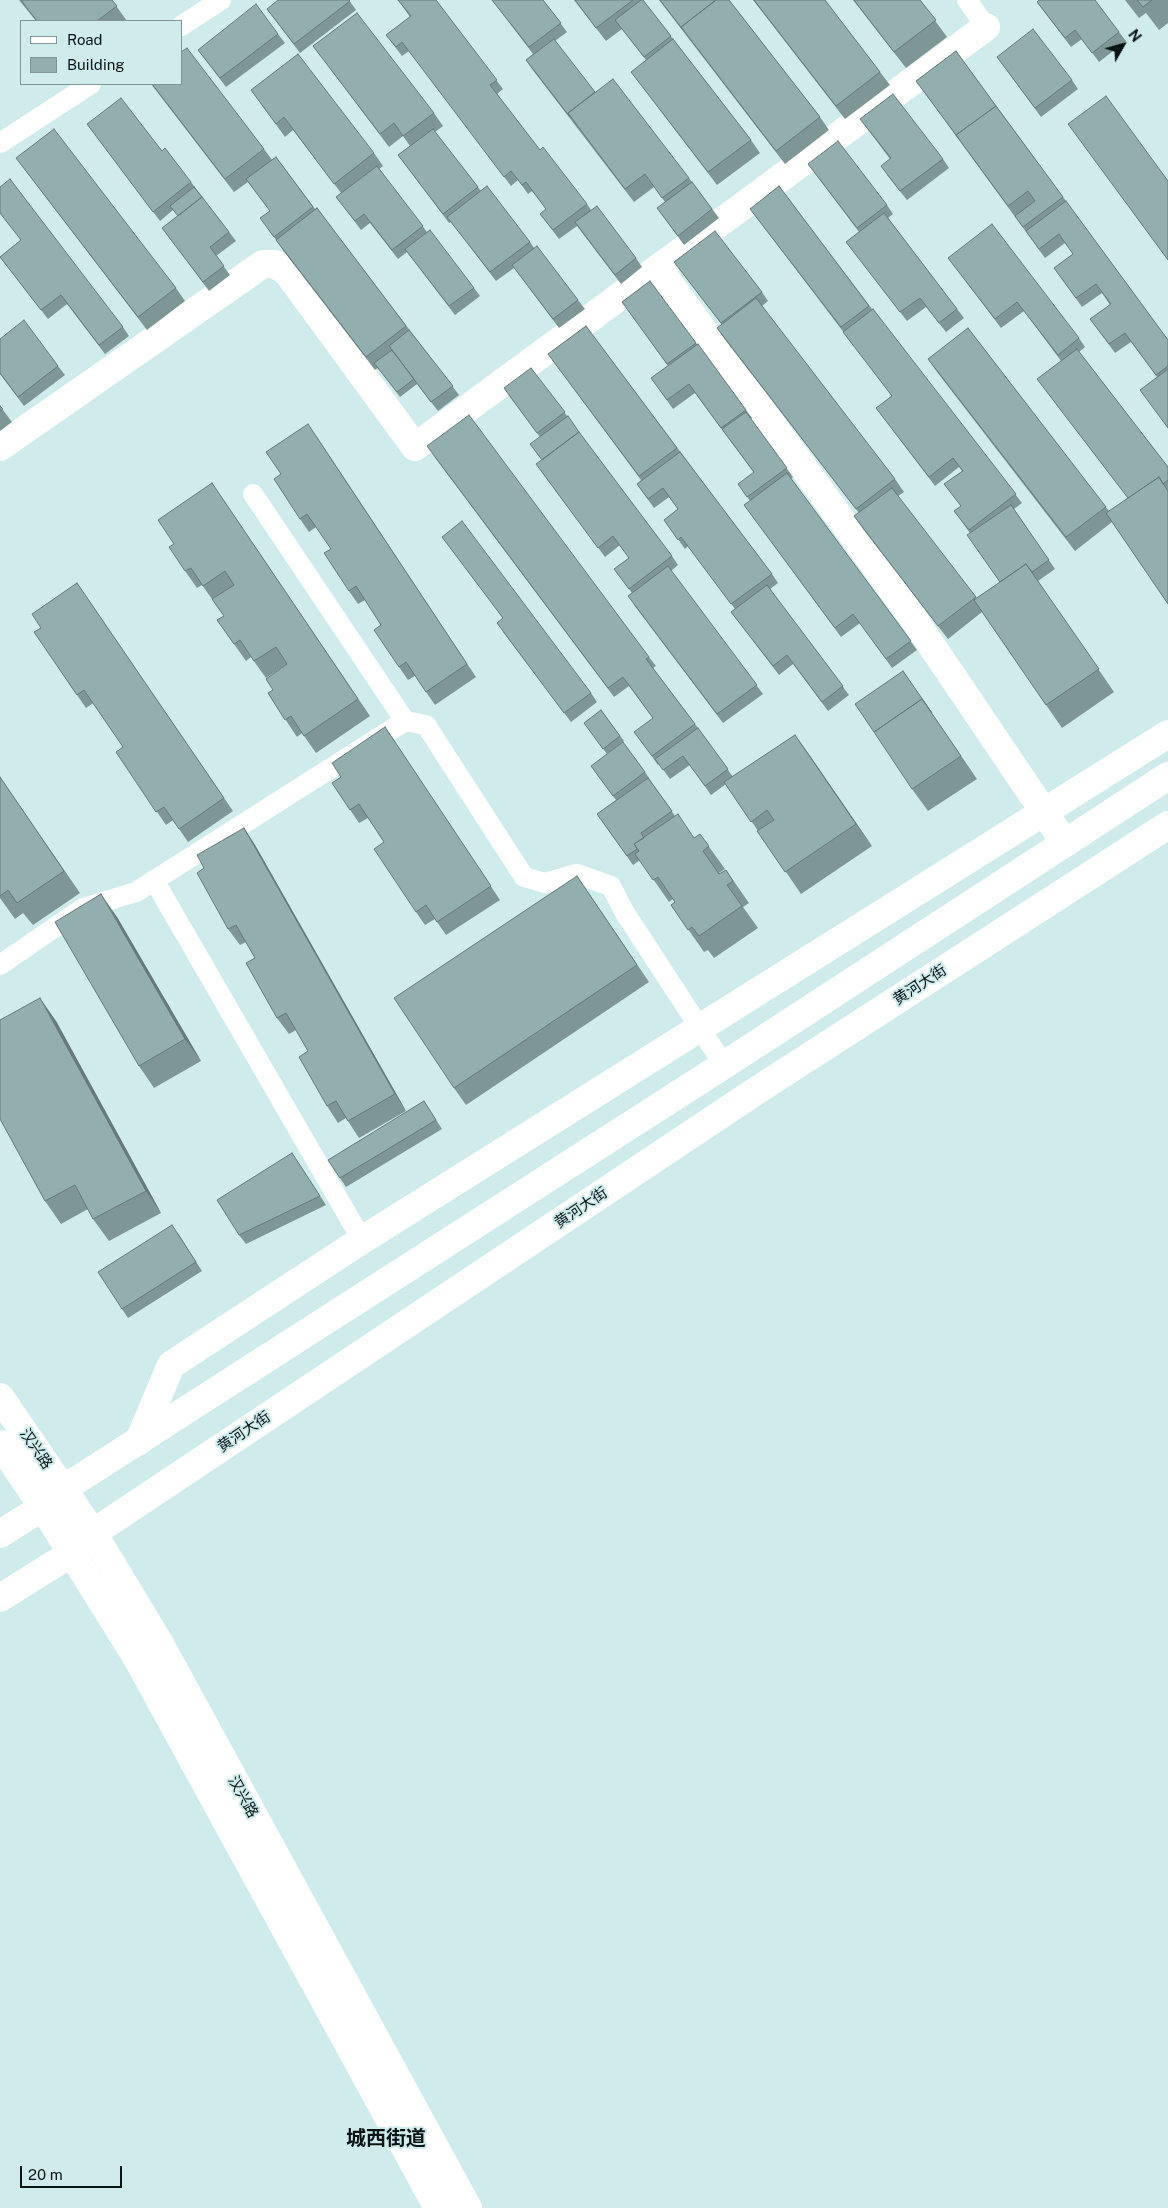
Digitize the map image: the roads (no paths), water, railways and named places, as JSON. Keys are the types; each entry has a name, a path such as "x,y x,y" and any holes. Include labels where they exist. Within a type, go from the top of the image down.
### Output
{"street":[{"path":"0,447 263,264 275,264 287,272 415,447 986,28"},
{"path":"658,268 913,618 1065,843"},
{"path":"139,1441 171,1365 362,1240 1045,813 1168,734"},
{"path":"0,1534 43,1507 63,1489 724,1065 1168,776"},
{"name":"黄河大街","path":"0,1598 72,1553 93,1533 748,1096 1168,825"},
{"name":"汉兴路","path":"0,1397 93,1533 160,1644 468,2208"},
{"name":"汉兴路","path":"0,1444 43,1507 137,1658 438,2208"}],"lane":[{"path":"182,25 221,0"},
{"path":"967,0 986,28"},
{"path":"0,143 90,85"},
{"path":"253,494 405,721"},
{"path":"0,965 83,908 136,892 405,721 426,725 524,877 545,883 577,874 611,886 626,913 724,1065"},
{"path":"154,880 362,1240"}],"district":[{"name":"城西街道","path":"386,2139"}]}
